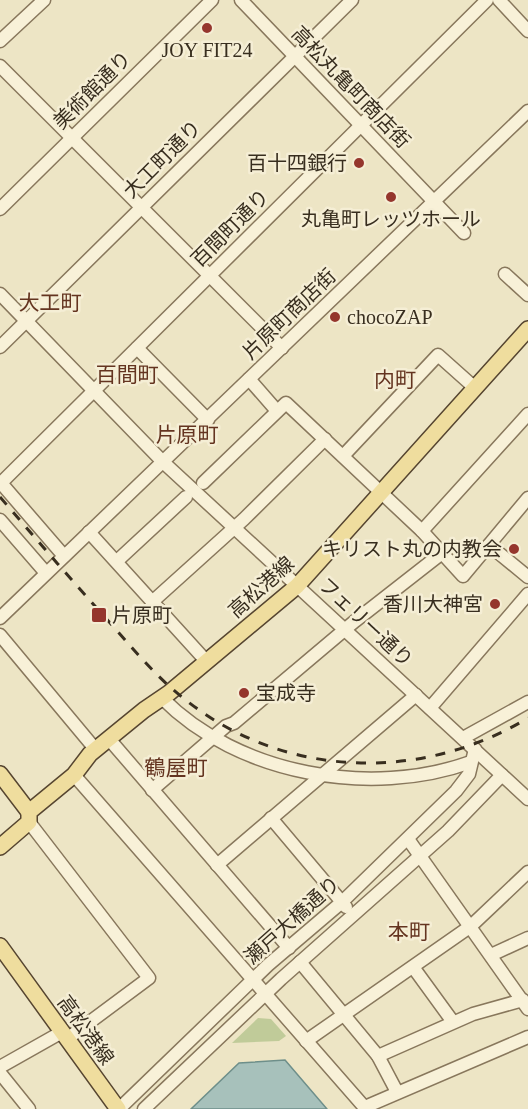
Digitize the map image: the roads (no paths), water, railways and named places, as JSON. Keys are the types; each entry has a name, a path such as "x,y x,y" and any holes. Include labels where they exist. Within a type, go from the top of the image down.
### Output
{"main road":[{"name":"高松港線","path":"0,847 96,750 207,662 297,586 528,329"},
{"path":"0,774 29,817"},
{"name":"高松港線","path":"0,946 118,1109"}],"street":[{"path":"0,41 44,0"},
{"name":"美術館通り","path":"0,209 212,0"},
{"name":"高松丸亀町商店街","path":"241,0 464,233"},
{"name":"大工町通り","path":"0,347 352,0"},
{"name":"百間町通り","path":"0,484 487,0"},
{"path":"499,0 528,31"},
{"path":"0,66 282,348"},
{"name":"片原町商店街","path":"0,618 528,111"},
{"path":"506,274 528,295"},
{"name":"フェリー通り","path":"0,294 94,390 167,458 234,528 528,799"},
{"path":"137,348 208,420"},
{"path":"343,456 438,355 475,388"},
{"path":"249,380 325,439 422,531 463,576 528,498"},
{"path":"203,483 281,407"},
{"path":"422,531 528,414"},
{"path":"152,602 234,528 325,439"},
{"path":"0,484 64,555"},
{"path":"117,561 186,497"},
{"path":"0,520 46,573"},
{"path":"89,532 207,662"},
{"path":"489,544 528,577"},
{"path":"152,790 215,736 442,554"},
{"path":"430,708 528,594"},
{"path":"0,635 96,750"},
{"path":"217,865 417,695"},
{"path":"162,698 192,723 253,755 322,775 392,778 471,762"},
{"path":"463,738 528,702"},
{"path":"109,739 289,948"},
{"name":"瀬戸大橋通り","path":"118,1109 253,980 342,902 464,782 475,749"},
{"path":"74,774 365,1108 397,1092 528,1037"},
{"name":"瀬戸大橋通り","path":"144,1109 300,962 448,831 502,775"},
{"path":"0,1067 65,1036 149,978 29,817"},
{"path":"271,818 353,915"},
{"path":"378,1056 453,1022 525,1004 408,838"},
{"path":"306,1041 471,926 528,872"},
{"path":"491,955 528,939"},
{"path":"300,962 378,1056 397,1092"},
{"path":"413,967 453,1022"},
{"path":"0,1073 29,1109"}],"water":[{"path":"285,1060 327,1109 191,1109 239,1063"}],"railway":[{"path":"0,497 166,683 187,701 226,727 267,746 310,758 355,763 400,761 444,753 487,739 528,718"}],"place":[{"name":"JOY FIT24","path":"207,28"},
{"name":"百十四銀行","path":"359,163"},
{"name":"丸亀町レッツホール","path":"391,197"},
{"name":"chocoZAP","path":"335,317"},
{"name":"キリスト丸の内教会","path":"514,549"},
{"name":"香川大神宮","path":"495,604"},
{"name":"片原町","path":"99,615"},
{"name":"宝成寺","path":"244,693"}],"district":[{"name":"大工町","path":"50,303"},
{"name":"百間町","path":"127,375"},
{"name":"内町","path":"395,380"},
{"name":"片原町","path":"187,435"},
{"name":"鶴屋町","path":"176,768"},
{"name":"本町","path":"409,932"}]}
